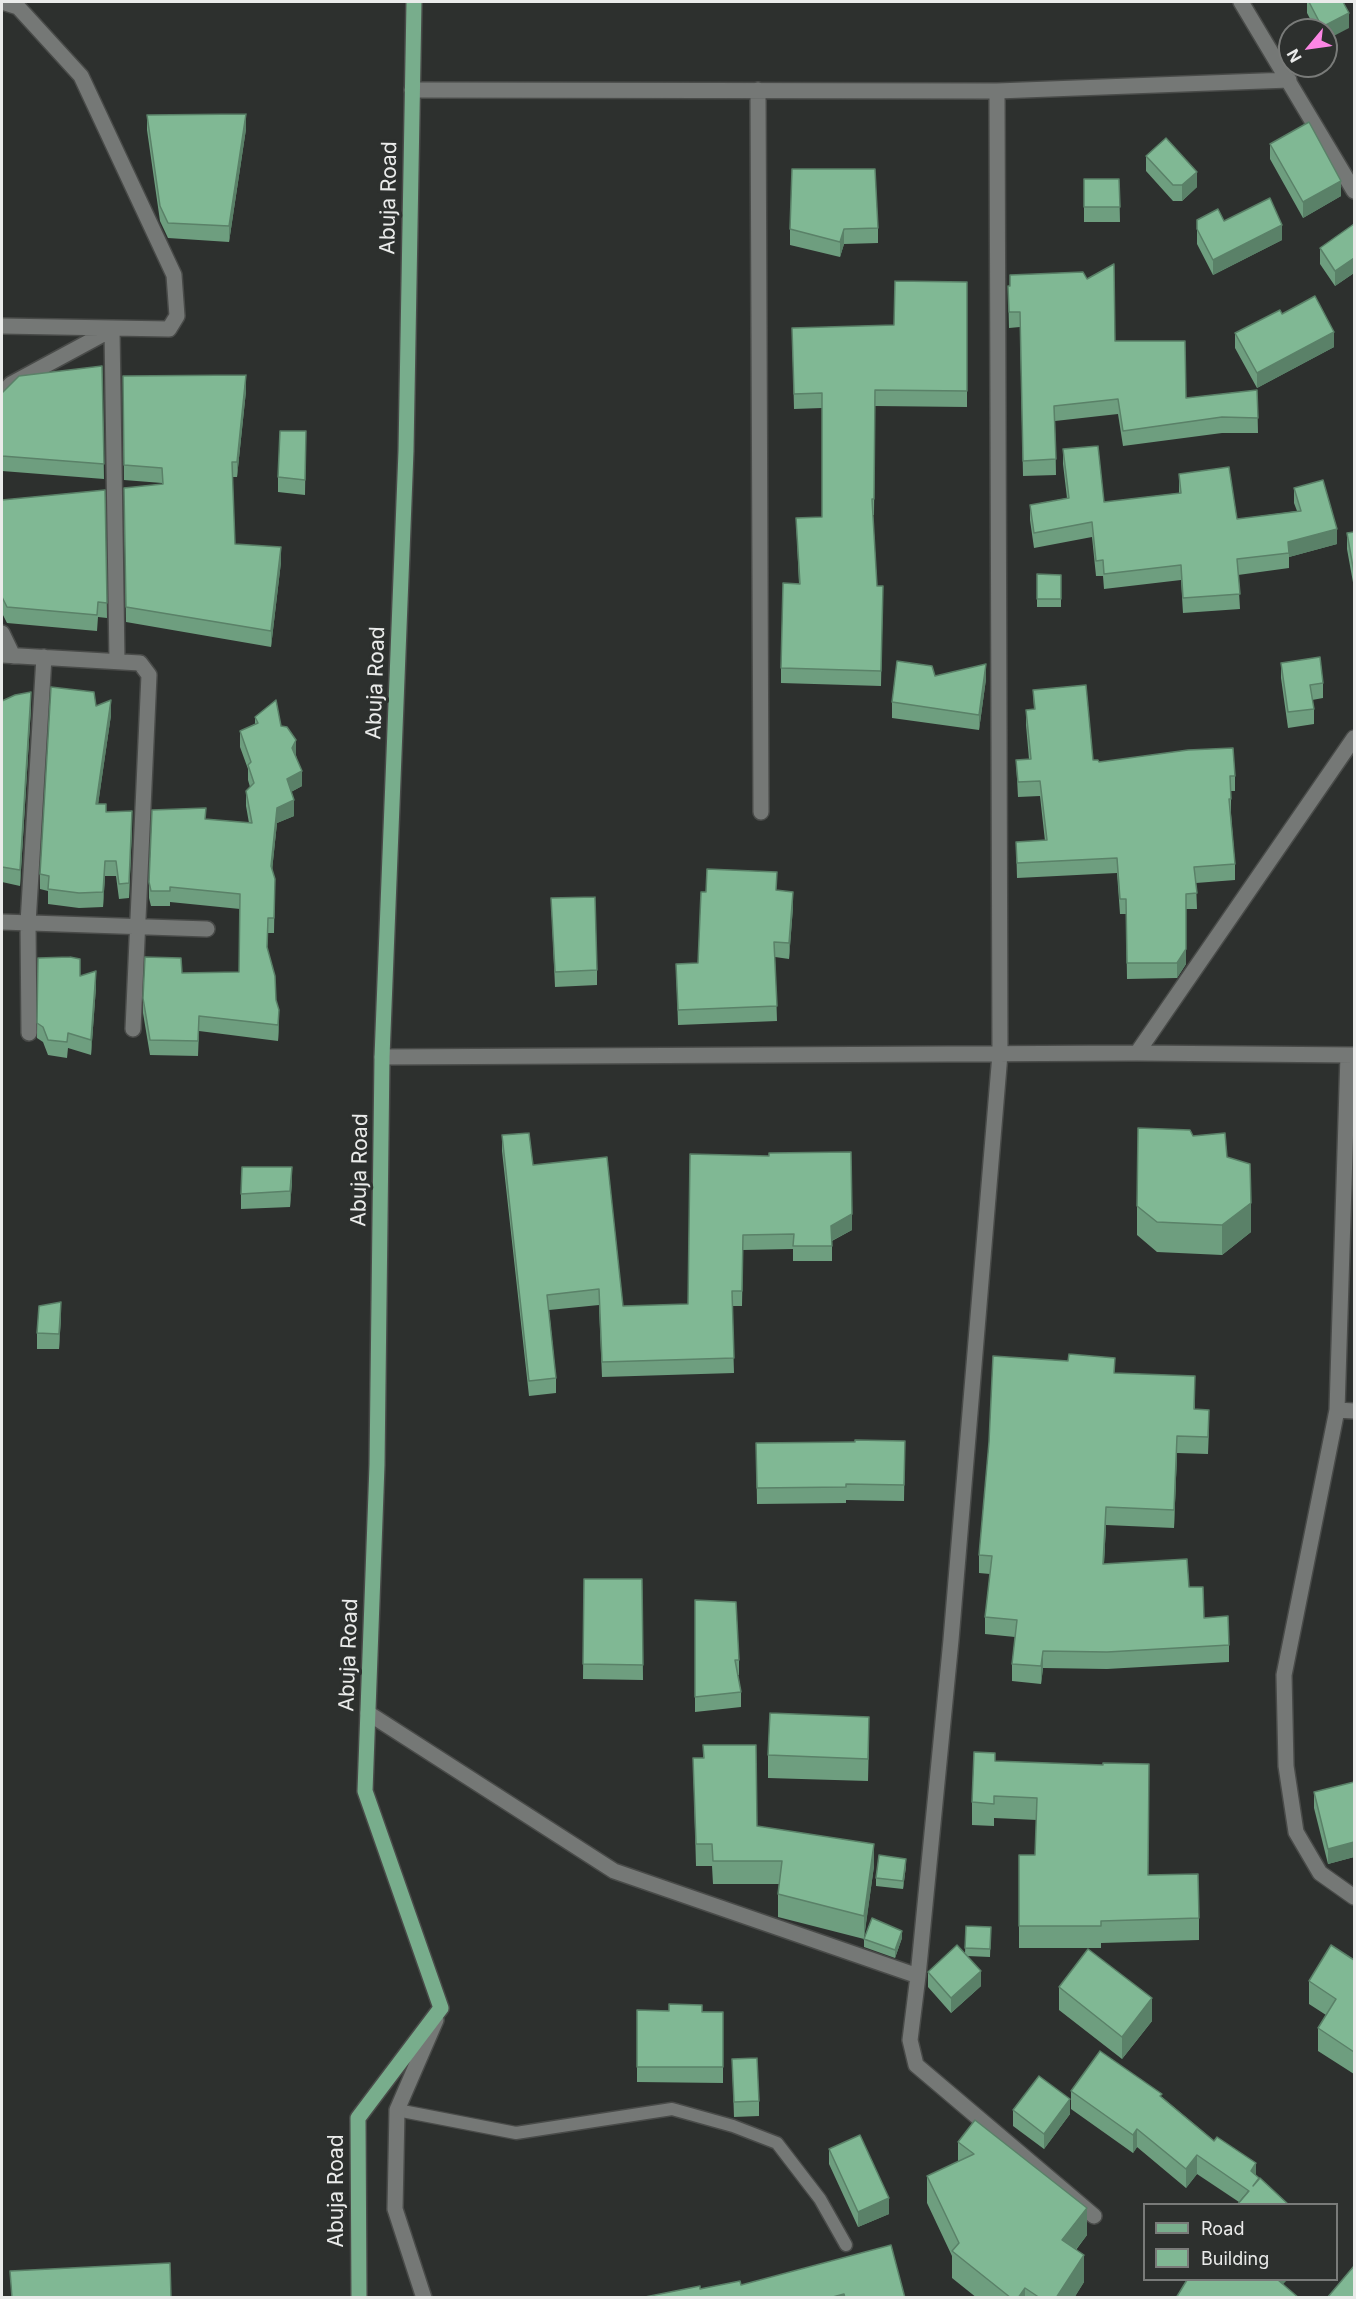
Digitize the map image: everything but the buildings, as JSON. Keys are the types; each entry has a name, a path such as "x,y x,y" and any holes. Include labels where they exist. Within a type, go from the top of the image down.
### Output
{"main road":[{"name":"Abuja Road","path":"359,2298 358,2118 441,2008 365,1791 377,1465 382,1057 406,451 414,2"}],"street":[{"path":"2,2 18,7 81,76 174,275 177,316 169,329 112,330 2,326"},
{"path":"1241,2 1354,191"},
{"path":"412,90 997,91 1289,80"},
{"path":"758,90 761,812"},
{"path":"997,91 1000,1054 952,1629 910,2040 916,2065 1094,2216"},
{"path":"2,394 11,384 112,330"},
{"path":"112,330 117,661"},
{"path":"2,633 7,655 140,663 149,675 133,1029"},
{"path":"29,1033 27,923 44,657"},
{"path":"1137,1053 1354,738"},
{"path":"2,922 207,929"},
{"path":"382,1057 1351,1054 1337,1410 1284,1675 1286,1766 1296,1832 1320,1873 1354,1897"},
{"path":"1337,1410 1354,1411"},
{"path":"368,1713 614,1871 918,1976"},
{"path":"424,2298 395,2209 397,2110 441,2008"}],"lane":[{"path":"397,2110 516,2133 672,2109 733,2126 777,2143 820,2199 846,2245"}]}
